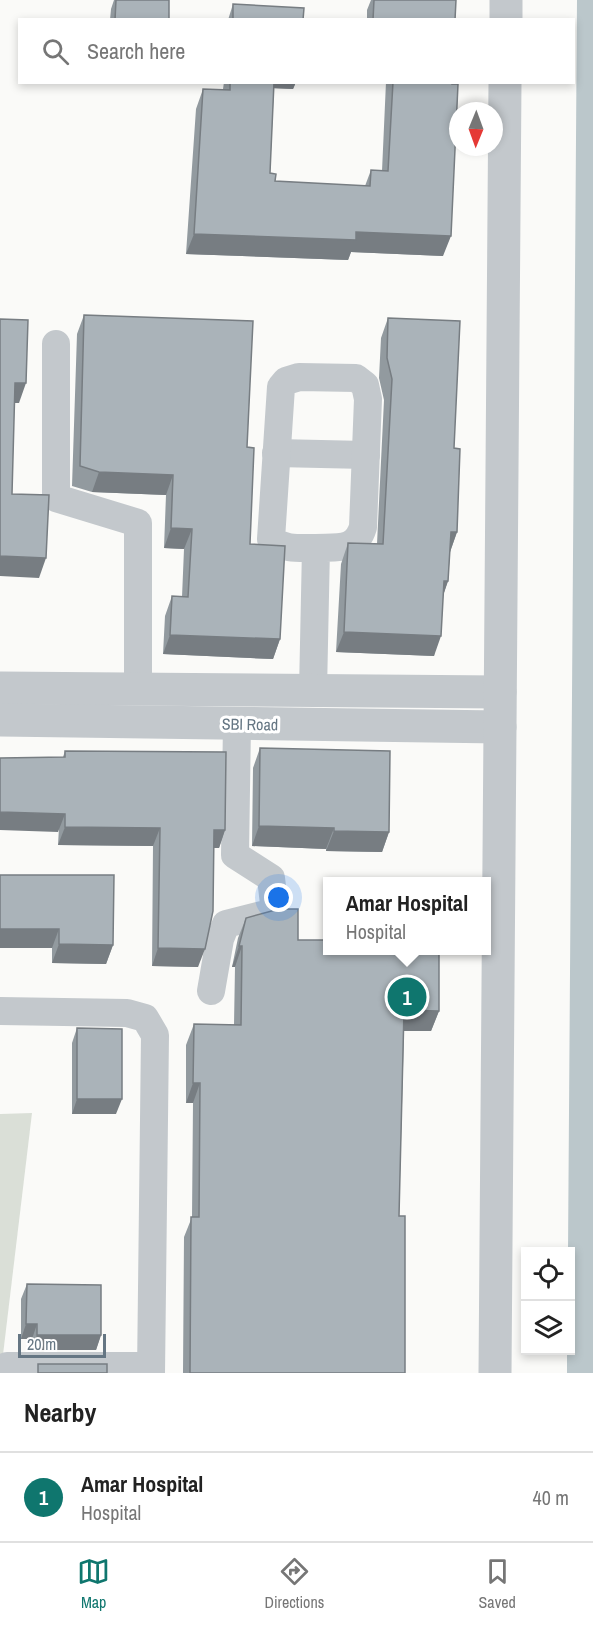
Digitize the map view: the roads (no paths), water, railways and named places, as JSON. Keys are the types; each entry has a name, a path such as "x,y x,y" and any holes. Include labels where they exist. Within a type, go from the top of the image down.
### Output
{"street":[{"path":"506,0 506,18"},
{"path":"495,1373 505,84"},
{"path":"56,344 56,498 138,523 138,689"},
{"path":"299,377 356,378 365,385 368,399 363,527 360,539 350,547 316,548 289,548 278,545 271,539 276,453 281,387 286,381 299,377"},
{"path":"276,453 366,455"},
{"path":"313,691 316,548"},
{"name":"SBI Road","path":"0,688 500,692"},
{"name":"SBI Road","path":"0,720 500,727"},
{"path":"211,991 220,939 226,924 270,913 274,904 271,878 235,855 237,724"},
{"path":"0,1011 127,1013 145,1018 155,1035 151,1370 7,1366 7,1373"}],"place":[{"name":"Amar Hospital","path":"407,997"}]}
